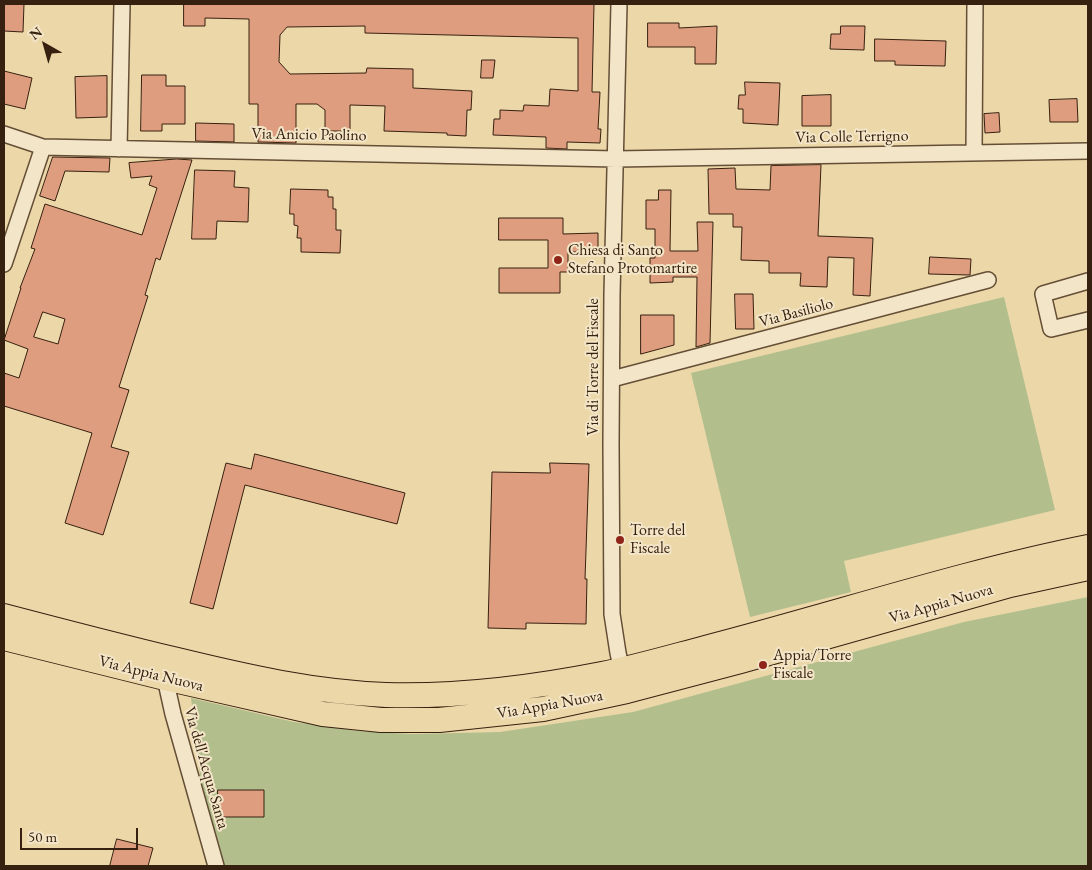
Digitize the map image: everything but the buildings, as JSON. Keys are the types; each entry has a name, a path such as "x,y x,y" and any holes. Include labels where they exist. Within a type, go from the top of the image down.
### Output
{"main road":[{"name":"Via Appia Nuova","path":"4,638 298,709 350,718 439,720 543,709 747,637 991,568 1088,547"},
{"name":"Via Appia Nuova","path":"4,616 247,677 333,691 410,695 476,692 545,684 624,680 740,661 1010,585 1088,568"}],"street":[{"path":"119,148 122,4"},
{"name":"Via di Torre del Fiscale","path":"619,4 612,294 612,614 624,680"},
{"path":"974,153 976,4"},
{"name":"Via Anicio Paolino","path":"4,134 43,147 616,159"},
{"path":"4,264 43,147"},
{"name":"Via Colle Terrigno","path":"616,159 1088,151"},
{"name":"Via Basiliolo","path":"612,379 988,280"},
{"path":"1088,281 1043,294 1051,328 1088,320"},
{"name":"Via dell'Acqua Santa","path":"165,678 173,714 216,866"}],"green space":[{"path":"1004,297 1055,510 844,561 851,592 750,617 691,373"},
{"path":"1088,597 1088,866 225,866 204,810 191,698 294,722 358,731 412,734 500,732 633,712 964,622"}],"place":[{"name":"Chiesa di Santo Stefano Protomartire","path":"558,260"},
{"name":"Torre del Fiscale","path":"620,540"},
{"name":"Appia/Torre Fiscale","path":"763,665"}]}
